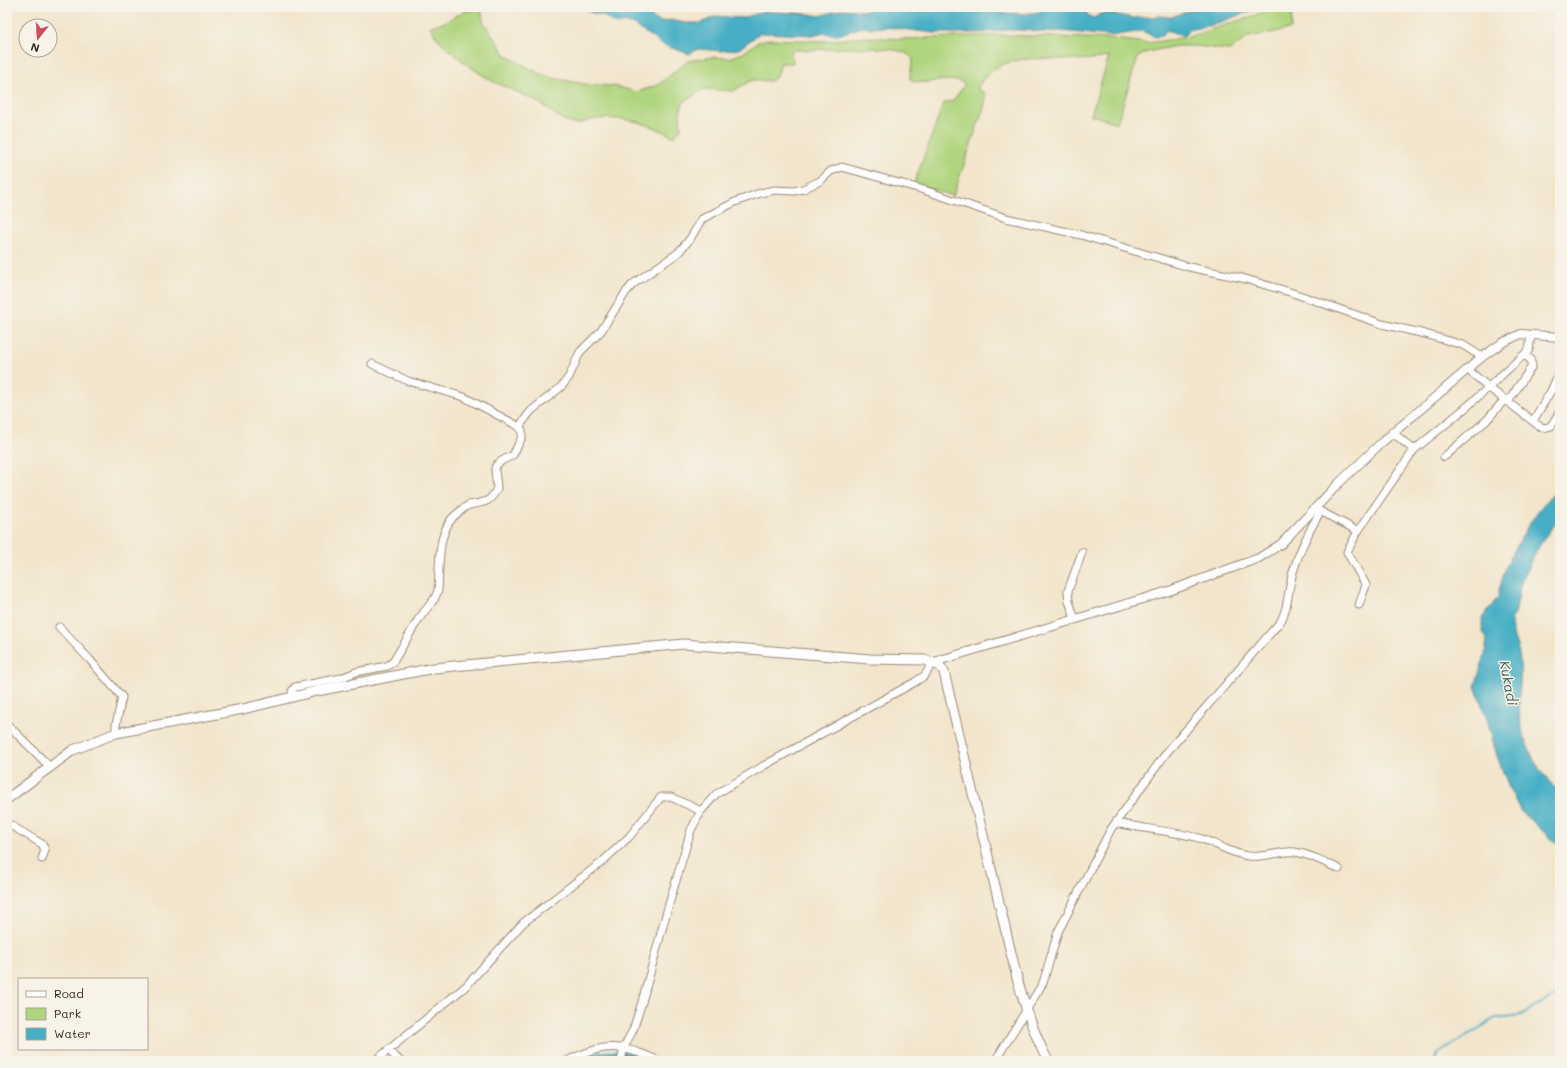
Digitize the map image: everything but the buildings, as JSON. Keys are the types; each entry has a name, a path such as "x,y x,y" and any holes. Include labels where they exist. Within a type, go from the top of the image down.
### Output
{"main road":[{"path":"7,799 73,750 116,733 243,709 293,697 434,668 684,644 870,659 926,660 934,662 940,666 944,672 1010,952 1026,1012 1038,1043 1048,1061"}],"street":[{"path":"519,427 540,402 561,387 569,377 580,352 601,331 626,292 633,284 678,253 690,239 702,219 736,202 760,193 775,190 794,191 802,189 820,181 831,171 842,167 924,190 1006,218 1081,235 1189,267 1242,278 1293,293 1382,324 1463,345 1482,357"},
{"path":"621,1061 623,1050 633,1030 642,1002 666,911 691,830 701,811 716,794 920,679 929,670 934,662 1172,590 1260,558 1281,544 1317,510 1339,483 1392,432 1482,357 1502,343 1516,336 1531,335 1560,337"},
{"path":"1359,605 1366,585 1347,552 1358,531 1414,450 1469,405 1524,355 1529,350 1531,335"},
{"path":"1444,458 1506,400 1532,366 1530,359 1524,355"},
{"path":"293,697 292,691 295,687 341,678 356,672 387,666 393,662 418,620 435,598 438,590 442,539 447,522 468,505 483,503 495,493 494,468 498,462 514,456 522,437 522,430 519,427 464,397 408,381 372,364"},
{"path":"1467,369 1488,387 1544,428 1551,426 1560,412"},
{"path":"1533,421 1552,389 1560,370"},
{"path":"1392,432 1414,450"},
{"path":"1317,510 1358,531"},
{"path":"996,1061 1044,983 1058,932 1090,873 1102,843 1167,752 1281,621 1287,606 1292,573 1317,510"},
{"path":"1075,619 1069,602 1068,591 1082,552"},
{"path":"59,627 122,697 116,725 116,733"},
{"path":"7,724 50,767"},
{"path":"375,1061 466,986 523,923 585,875 624,842 661,797 671,796 701,811"},
{"path":"7,823 42,844 45,850 42,859"},
{"path":"1116,823 1140,828 1170,831 1220,845 1234,853 1249,856 1260,856 1289,851 1321,860 1339,869"},
{"path":"567,1061 601,1049 623,1050 659,1061"},
{"path":"388,1050 400,1061"}],"green space":[{"path":"1276,7 1300,7 1292,13 1291,29 1248,37 1229,50 1196,46 1176,46 1147,52 1138,57 1117,123 1091,115 1109,56 1073,60 1019,60 1002,65 988,74 977,89 985,93 985,104 953,196 914,183 944,103 953,101 965,84 951,80 922,82 910,79 913,59 905,53 892,49 875,48 793,50 790,54 793,59 793,63 781,63 777,76 771,81 752,80 733,91 704,89 684,102 680,113 681,128 674,137 645,124 627,120 596,119 575,124 570,123 557,116 541,104 494,82 478,72 449,50 434,34 430,26 445,22 463,12 481,8 483,21 505,54 514,60 539,73 553,78 583,84 614,86 637,92 658,85 688,61 713,57 729,58 743,53 758,42 767,39 826,41 860,37 904,39 1001,35 1113,39 1147,43 1188,37"}],"water":[{"path":"584,7 663,7 651,12 652,18 662,22 670,20 685,23 701,23 716,16 742,18 766,11 820,16 842,9 867,11 872,7 951,7 986,12 1026,14 1039,12 1044,7 1070,7 1087,10 1087,15 1094,18 1100,14 1110,13 1133,18 1160,16 1171,17 1199,7 1262,7 1212,25 1189,30 1184,36 1166,30 1163,36 1155,37 1142,31 1111,36 1060,31 1042,32 1024,30 1005,30 978,33 933,33 887,27 862,27 838,35 820,33 813,35 760,33 739,49 721,51 698,49 689,54 663,45 634,25 624,22 617,25 602,15 589,12"},
{"name":"Kukadi","path":"1560,487 1560,520 1542,541 1532,559 1521,584 1517,608 1511,620 1520,661 1520,720 1525,739 1539,768 1552,785 1560,791 1560,844 1555,842 1521,812 1509,788 1497,756 1487,719 1475,686 1485,655 1487,639 1483,632 1482,618 1499,596 1498,594 1506,566 1526,529 1540,508"}],"waterway":[{"path":"1434,1061 1438,1053 1496,1018 1521,1015 1560,993"},
{"path":"579,1061 605,1054 622,1054 648,1061"}]}
